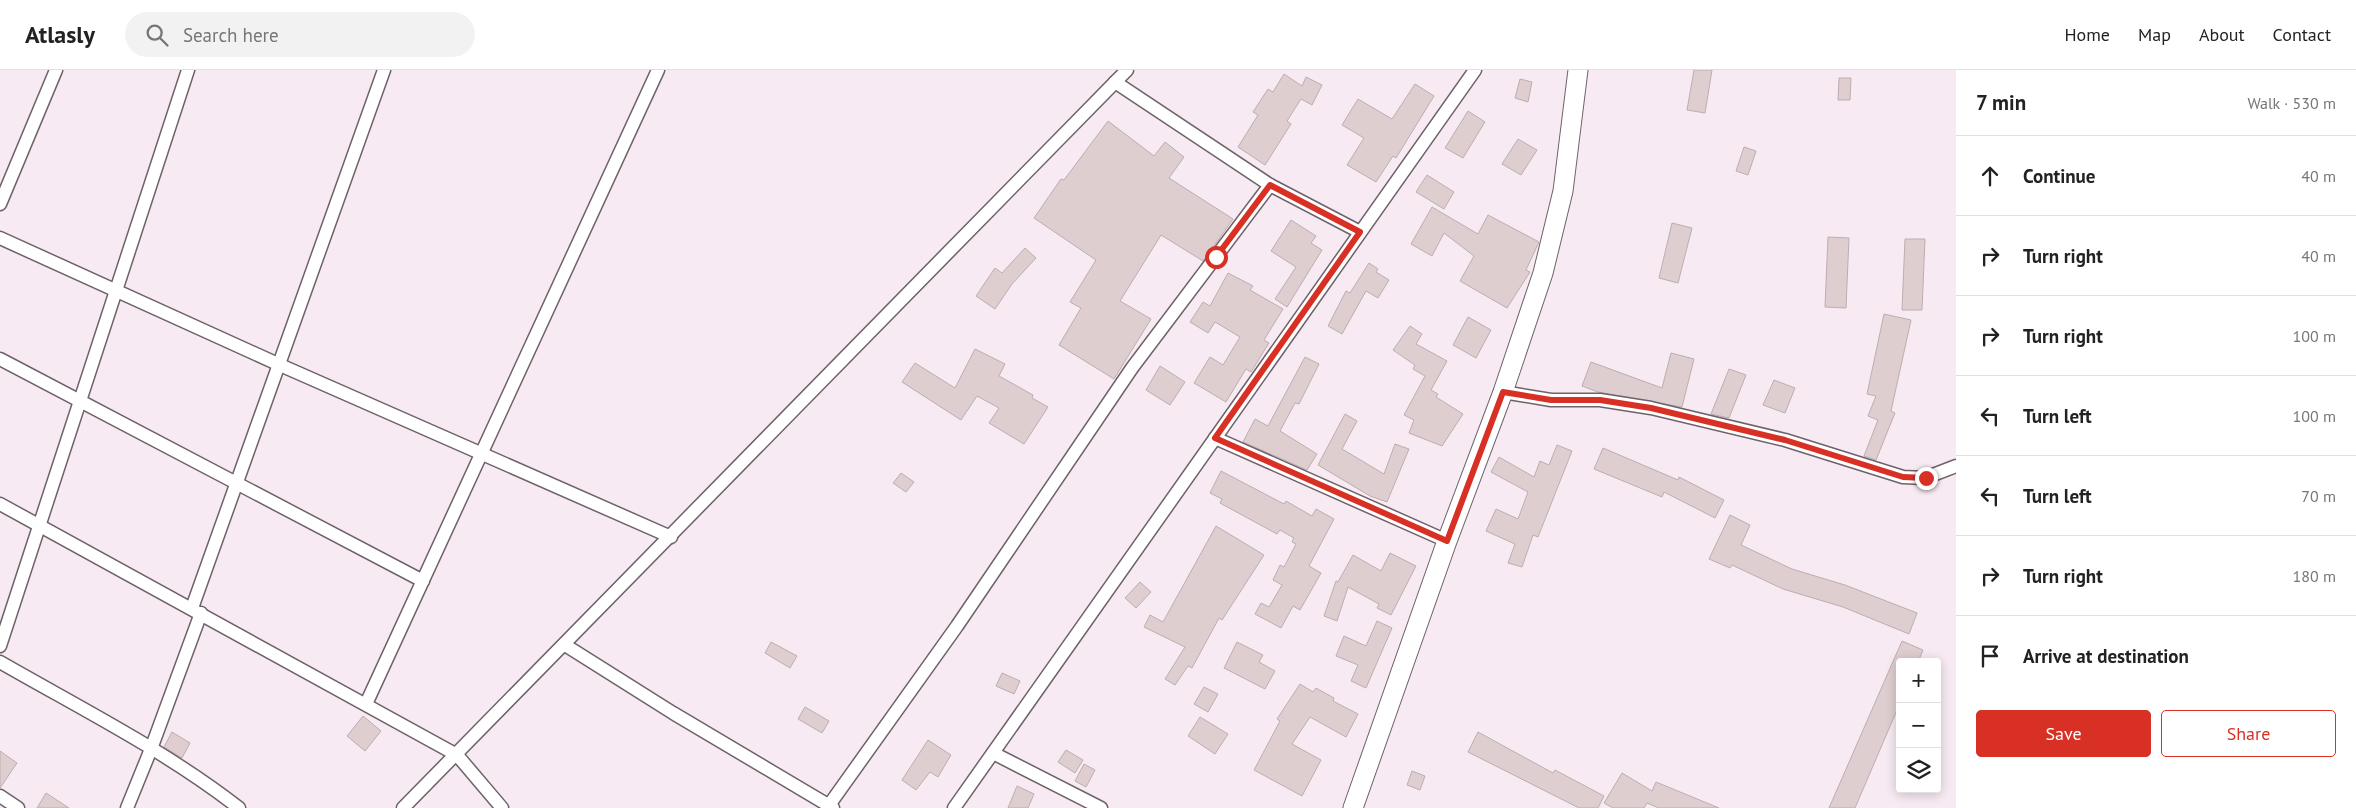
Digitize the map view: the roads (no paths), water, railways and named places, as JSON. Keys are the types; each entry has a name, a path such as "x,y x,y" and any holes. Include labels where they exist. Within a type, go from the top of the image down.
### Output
{"main road":[{"path":"1353,808 1447,541 1503,392 1543,273 1563,191 1578,70"}],"street":[{"path":"0,204 56,70"},
{"path":"0,646 188,70"},
{"path":"127,808 152,749 237,484 384,70"},
{"path":"366,704 658,70"},
{"path":"403,808 1127,70"},
{"path":"954,808 1475,70"},
{"path":"1115,82 1270,185 1360,232"},
{"path":"565,645 673,713 830,807 957,626 1132,368 1270,185"},
{"path":"0,238 482,454 671,536"},
{"path":"0,359 423,581"},
{"path":"1503,392 1551,400 1600,400 1651,408 1785,440 1903,477 1926,478 1956,466"},
{"path":"1215,438 1447,541"},
{"path":"0,504 197,610 457,755 502,808"},
{"path":"0,662 152,749 210,785 239,808"},
{"path":"993,752 1101,808"},
{"path":"0,796 18,808"}]}
